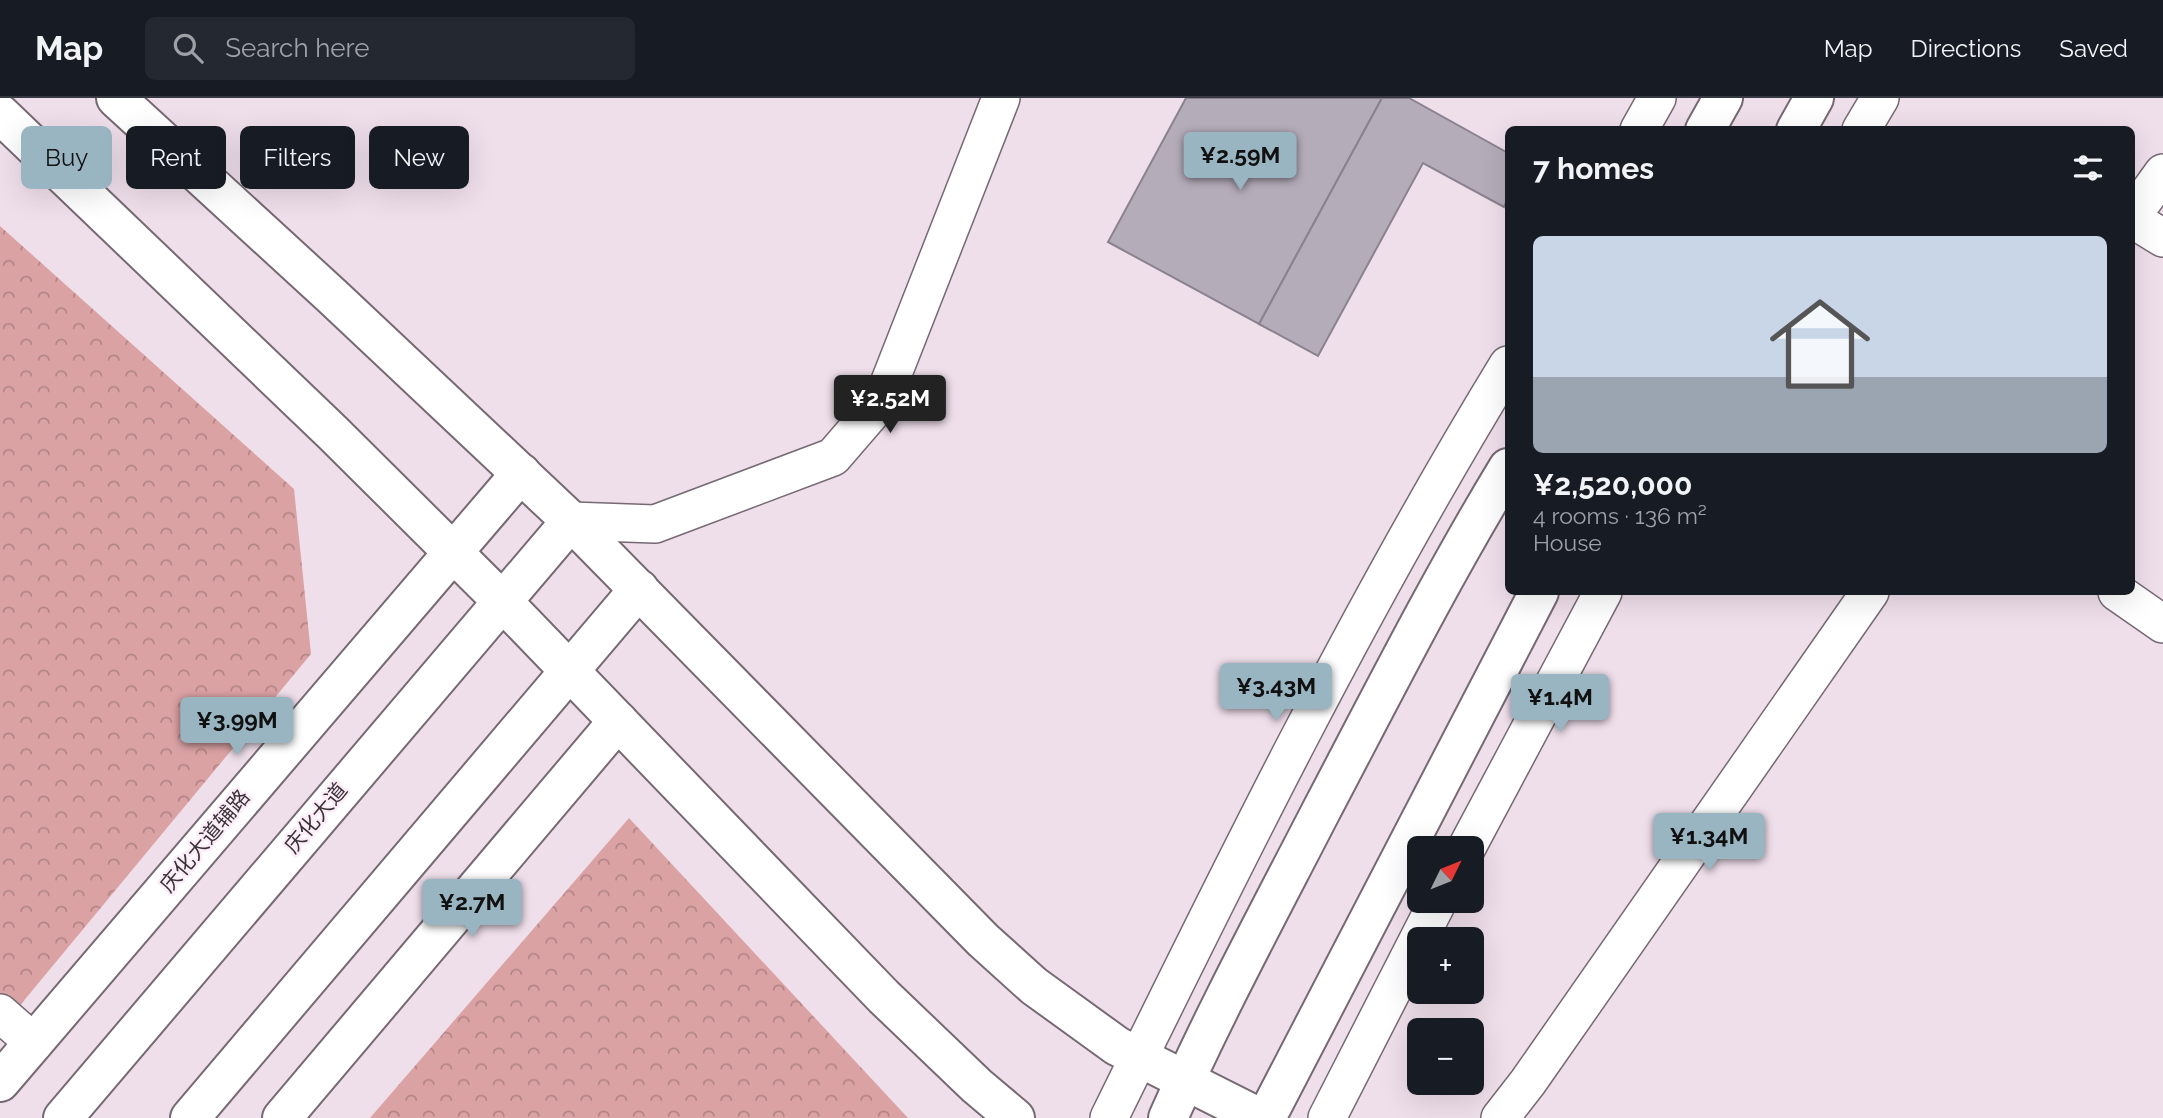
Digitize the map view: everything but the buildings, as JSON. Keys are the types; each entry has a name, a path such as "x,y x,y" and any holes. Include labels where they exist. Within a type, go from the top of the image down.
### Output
{"main road":[{"path":"116,98 571,521 983,940 1076,1019 1139,1058 1260,1118"},
{"path":"1707,126 1723,98"},
{"path":"1798,126 1814,98"},
{"path":"0,114 452,551 884,997 977,1086 1015,1118"},
{"path":"1168,1118 1385,690 1463,542 1505,472"},
{"name":"庆化大道辅路","path":"0,1083 521,473"},
{"name":"庆化大道","path":"63,1118 571,521"},
{"path":"190,1118 639,589"},
{"path":"1266,1118 1537,595"},
{"path":"282,1118 618,721"}],"street":[{"path":"571,521 655,524 833,457 883,398 1001,98"},
{"path":"1641,126 1657,98"},
{"path":"1863,126 1880,98"},
{"path":"2135,213 2163,173"},
{"path":"2135,219 2163,238"},
{"path":"1110,1118 1415,521 1505,370"},
{"path":"1473,836 1602,595"},
{"path":"1500,1118 1528,1082 1868,595"},
{"path":"2121,595 2163,624"},
{"path":"1326,1118 1431,914"},
{"path":"0,1013 34,1042"}],"green space":[{"path":"0,226 294,489 311,654 17,1009 0,995"},
{"path":"629,818 908,1118 370,1118"}]}
